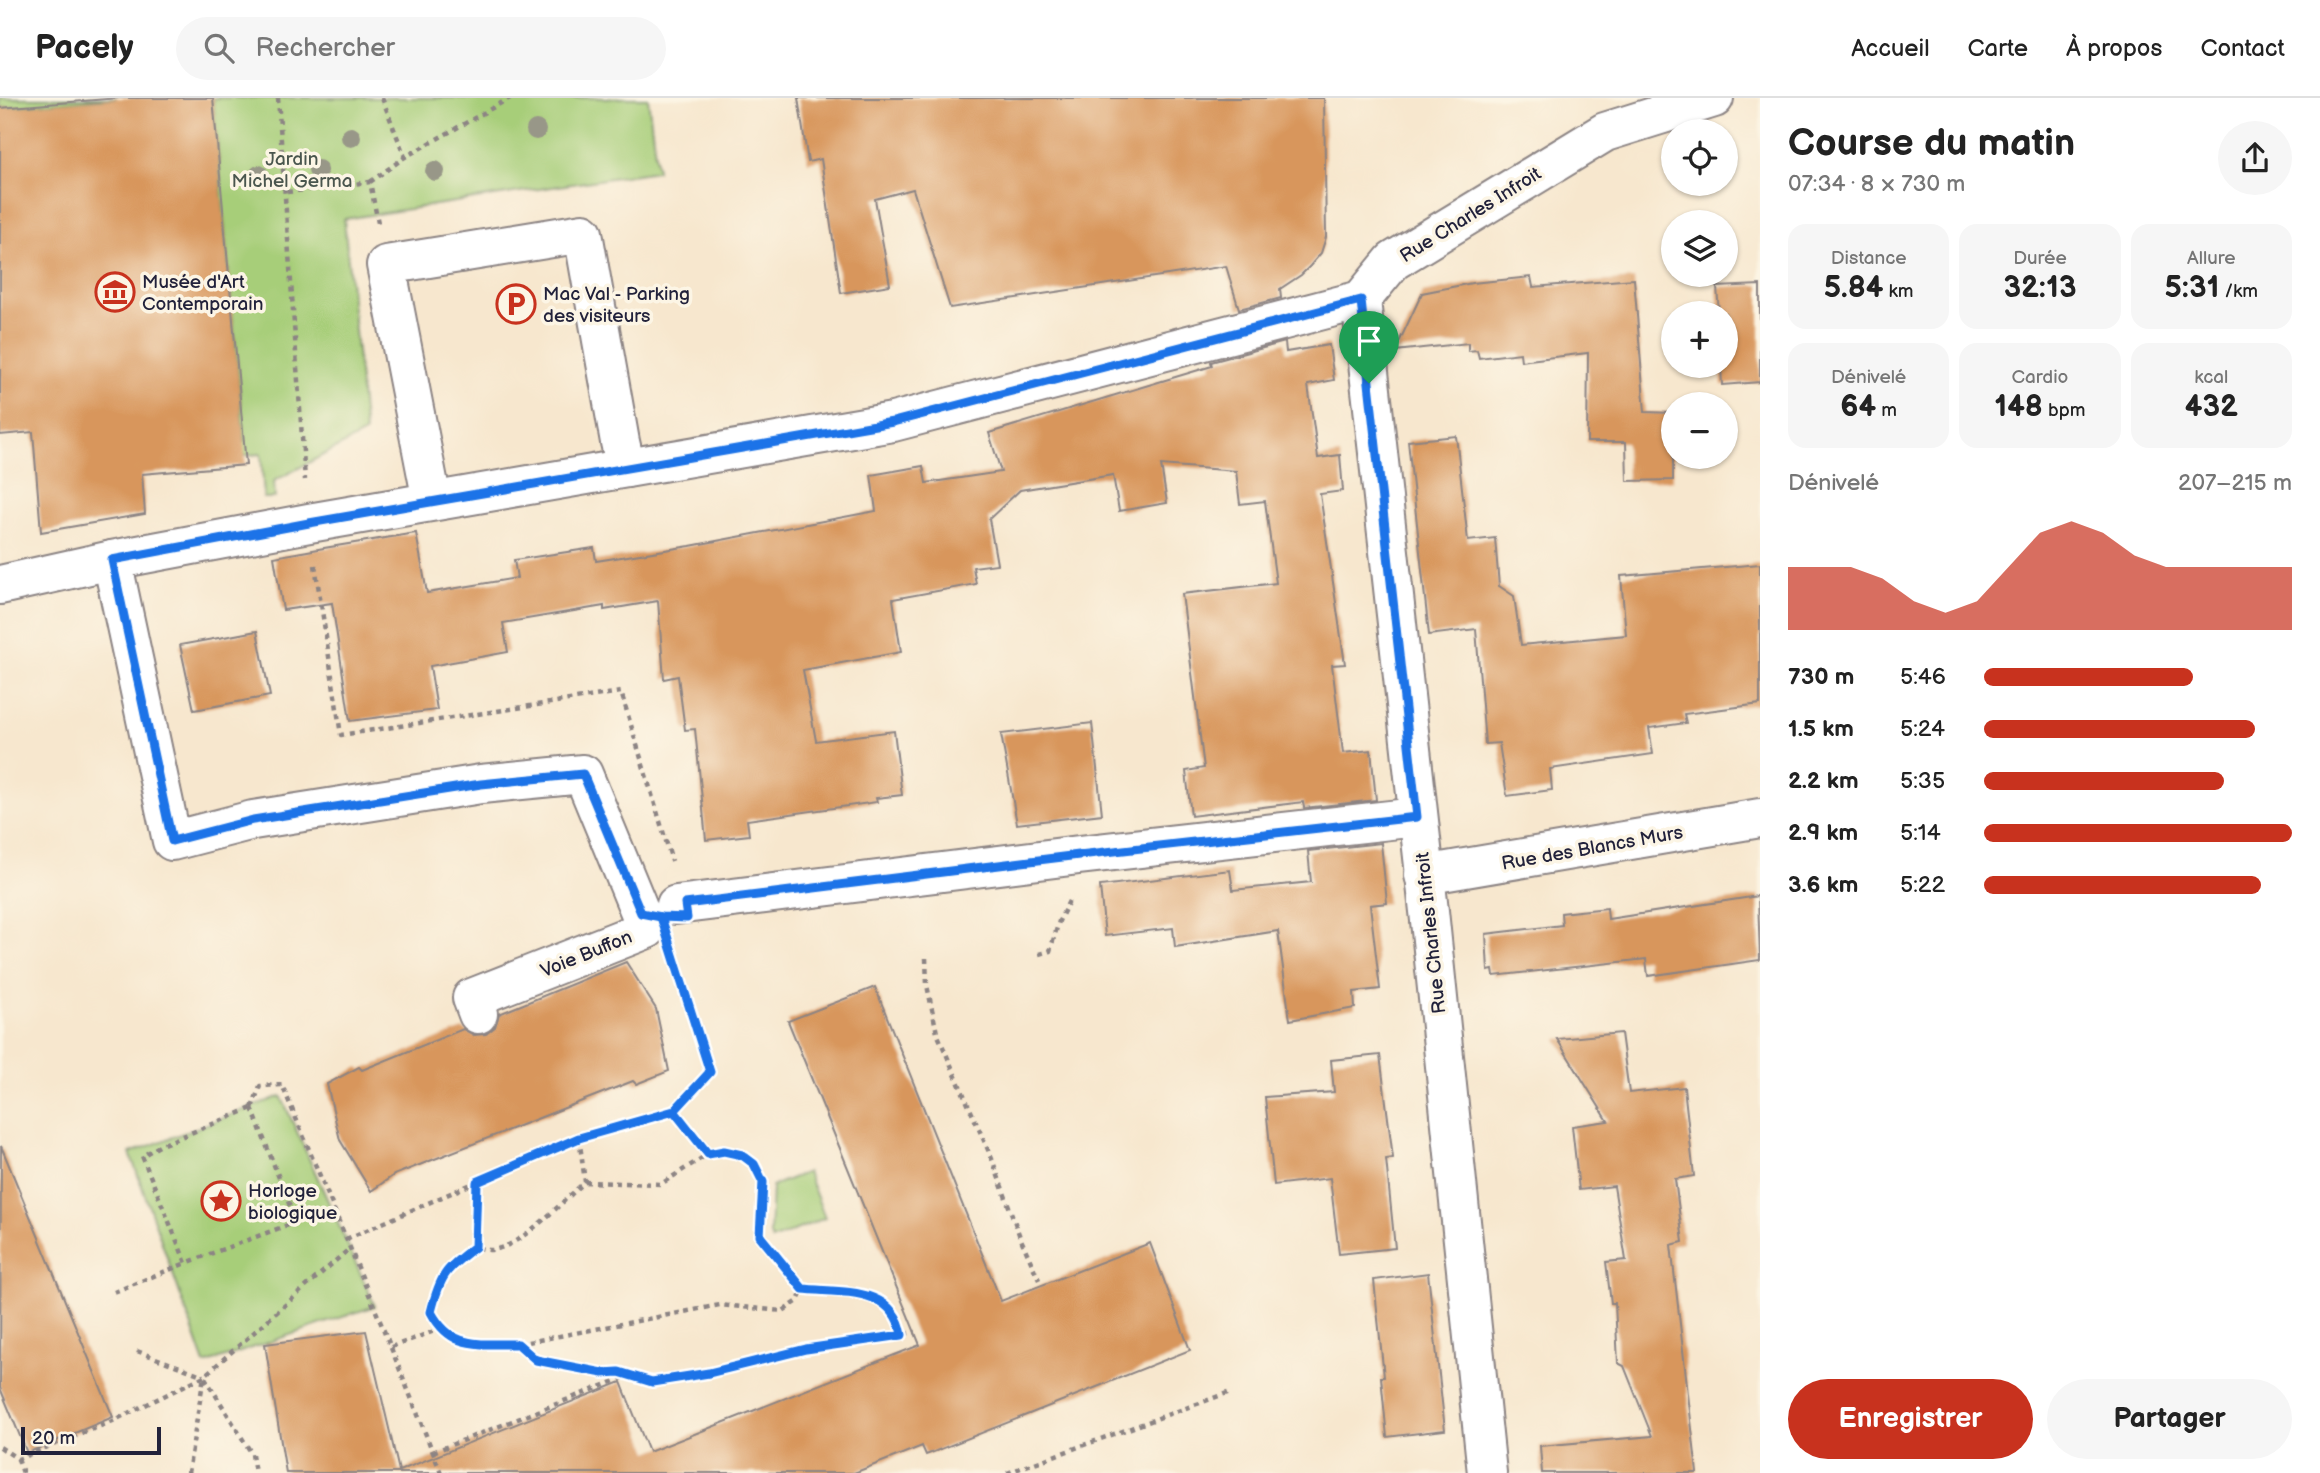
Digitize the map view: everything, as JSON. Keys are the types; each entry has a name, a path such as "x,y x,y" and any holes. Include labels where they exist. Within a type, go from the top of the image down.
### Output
{"street":[{"name":"Rue Charles Infroit","path":"1487,1473 1361,300 1393,261 1605,132 1711,99"},
{"path":"432,501 386,265 583,233 626,468"},
{"path":"0,585 112,560 309,523 893,422 1361,300"},
{"name":"Voie Buffon","path":"112,560 172,841 266,818 481,784 583,774 667,907 647,929 472,998 478,1014"},
{"path":"667,907 1079,855 1417,817"},
{"name":"Rue des Blancs Murs","path":"1424,874 1760,818"}],"path":[{"path":"278,98 287,192 305,471"},
{"path":"382,98 405,158"},
{"path":"287,192 370,182 405,158 510,98"},
{"path":"370,182 386,265"},
{"path":"309,523 341,735 621,692 667,907 661,917 710,1072 674,1111 579,1138 346,1239"},
{"path":"1038,954 1050,951 1059,922 1082,875 1079,855"},
{"path":"926,958 927,985 937,1033 992,1159 1020,1237 1039,1280"},
{"path":"114,1292 296,1222 252,1108 260,1086 282,1085 441,1473"},
{"path":"186,1263 142,1156 161,1145 252,1108"},
{"path":"674,1111 708,1154"},
{"path":"579,1138 585,1182"},
{"path":"803,1289 798,1301 783,1311 720,1305 518,1344 461,1342 440,1329 431,1312 438,1285 451,1264 475,1247 490,1250 508,1245 528,1233 585,1182 661,1184 708,1154 724,1151 742,1155 754,1164 763,1182 760,1236 803,1289 863,1294 879,1300 894,1311 902,1335"},
{"path":"475,1247 477,1182"},
{"path":"18,1459 113,1421 204,1376 349,1249"},
{"path":"391,1347 440,1329"},
{"path":"518,1344 536,1360 630,1375 652,1382 709,1373 806,1349 916,1332"},
{"path":"137,1352 204,1376 253,1454 255,1473"},
{"path":"433,1451 630,1375"},
{"path":"188,1473 204,1376"},
{"path":"1007,1473 1230,1392"},
{"path":"0,1447 18,1459 23,1473"}],"green space":[{"path":"0,98 117,98 0,108"},
{"name":"Jardin Michel Germa","path":"213,98 648,98 657,171 344,219 365,433 274,481 275,498 264,498 261,454 236,456 244,441"},
{"path":"281,1096 375,1306 205,1364 130,1153"},
{"path":"807,1172 825,1218 772,1240 772,1186"}],"building":[{"name":"Musée d'Art Contemporain","path":"119,98 213,98 246,465 142,474 145,514 41,532 33,432 0,435 0,108"},
{"path":"798,98 1324,98 1326,237 1321,253 1310,266 1280,289 1281,298 1239,309 1226,266 950,308 913,189 875,199 890,285 841,293 821,159 808,162"},
{"path":"1531,277 1533,287 1634,279 1645,412 1661,413 1661,469 1673,469 1673,480 1627,481 1626,442 1587,442 1588,353 1521,361 1520,353 1479,358 1477,350 1468,351 1468,343 1395,351 1422,293 1472,283"},
{"path":"1760,285 1760,382 1722,385 1722,378 1738,378 1738,301 1718,301 1717,287"},
{"path":"1285,342 1286,352 1329,345 1334,380 1308,385 1318,458 1340,455 1343,491 1320,494 1345,664 1332,665 1343,753 1371,750 1376,800 1304,808 1303,802 1191,816 1186,771 1204,768 1182,594 1276,583 1265,501 1240,504 1236,471 1161,465 1167,503 1119,511 1113,475 1020,490 989,519 997,564 973,567 976,584 893,599 901,652 803,670 816,741 894,731 902,795 876,798 877,802 747,820 749,835 706,840 695,729 685,730 678,676 664,679 658,601 604,610 604,606 503,623 508,652 430,666 437,710 350,721 332,603 283,610 274,557 324,548 416,533 427,593 517,578 514,560 594,548 596,561 876,511 871,475 923,466 926,483 1001,472 989,433 1212,366 1211,362"},
{"path":"1456,436 1468,541 1495,538 1499,586 1514,596 1521,645 1626,635 1621,576 1760,564 1760,704 1684,714 1686,723 1649,728 1653,754 1550,769 1552,790 1507,796 1499,743 1485,744 1476,629 1429,635 1408,441"},
{"path":"257,631 270,696 194,710 180,645"},
{"path":"1092,723 1102,814 1017,824 1001,734"},
{"path":"1381,843 1387,903 1370,905 1380,989 1354,992 1355,1008 1290,1020 1278,931 1175,947 1173,928 1105,936 1100,886 1230,870 1233,890 1311,882 1308,851"},
{"path":"1758,896 1760,960 1648,976 1646,959 1494,976 1493,970 1488,971 1486,934 1562,925 1561,913 1607,908 1608,919"},
{"path":"626,962 656,1009 669,1071 636,1084 633,1081 394,1175 371,1191 340,1140 327,1084 359,1067 362,1070 463,1029 474,1035 486,1034 495,1027 499,1014"},
{"path":"875,987 1001,1301 1150,1243 1190,1350 926,1455 922,1446 854,1473 286,1473 265,1344 366,1331 399,1471 621,1382 649,1452 920,1345 788,1021"},
{"path":"1621,1033 1629,1093 1684,1087 1694,1176 1675,1179 1683,1242 1671,1245 1697,1473 1542,1473 1540,1446 1652,1436 1624,1366 1618,1363 1615,1303 1611,1303 1606,1262 1626,1260 1614,1186 1579,1190 1572,1126 1608,1121 1557,1039"},
{"path":"1380,1055 1393,1158 1386,1159 1395,1248 1339,1254 1330,1178 1274,1185 1265,1097 1334,1092 1331,1060"},
{"path":"1,1146 113,1417 27,1453 0,1388"},
{"path":"1428,1273 1445,1430 1387,1437 1374,1280"}],"place":[{"name":"Musée d'Art Contemporain","path":"115,292"},
{"name":"Mac Val - Parking des visiteurs","path":"516,304"},
{"name":"Horloge biologique","path":"221,1201"}],"route":[{"path":"1369,383 1361,300 893,422 309,523 112,560 172,841 253,820 481,784 583,774 641,913 661,917 710,1072 674,1111 579,1138 477,1182 475,1247 451,1264 438,1285 431,1312 440,1329 461,1342 518,1344 536,1360 603,1373 619,1372 652,1382 709,1373 806,1349 902,1335 894,1311 879,1300 863,1294 803,1289 760,1236 763,1182 754,1164 742,1155 724,1151 708,1154 674,1111 710,1072 685,994 661,917 687,918 685,904 1079,855 1417,817 1369,383"}]}
